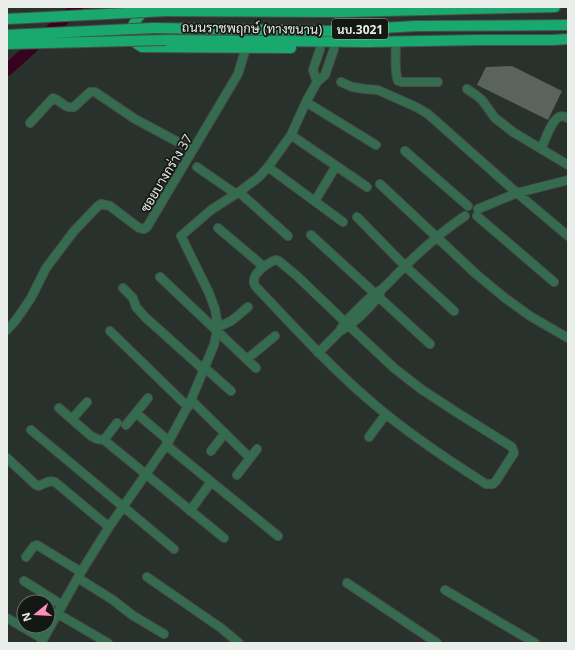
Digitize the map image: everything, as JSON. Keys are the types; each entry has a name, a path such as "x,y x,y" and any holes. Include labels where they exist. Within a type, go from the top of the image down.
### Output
{"main road":[{"path":"146,7 135,23 131,33 132,39 136,44 142,47 334,49 368,42"},
{"name":"นบ.3021","path":"7,19 166,11 341,12 555,7"},
{"name":"นบ.3021","path":"7,35 152,28 329,31 416,26 568,25"},
{"path":"486,26 568,39"},
{"name":"ถนนราชพฤกษ์ (ทางขนาน)","path":"7,44 166,40 396,42 568,39"}],"street":[{"path":"396,42 396,77 398,81 438,82"},
{"name":"ซอยบางกร่าง 37","path":"7,330 31,298 46,268 74,231 98,206 101,204 110,206 138,228 148,227 238,74 246,48"},
{"path":"317,82 313,70 320,49"},
{"path":"7,618 42,641 108,527 168,443 189,404 214,345 218,328 215,310 209,293 181,236 211,210 237,193 258,177 268,167 291,136 306,102 317,82 325,75 334,49"},
{"path":"341,82 352,87 378,90 390,94 416,106 428,114 568,236"},
{"path":"466,89 482,100 495,118 507,128 568,165"},
{"path":"30,123 53,98 68,108 74,108 90,92 95,92 135,119 193,150"},
{"path":"306,102 376,145"},
{"path":"541,149 553,122 558,117 562,116 568,118"},
{"path":"291,136 367,187"},
{"path":"405,151 468,206 473,205 478,212 554,282"},
{"path":"315,201 336,166"},
{"path":"197,167 237,193 288,236"},
{"path":"268,167 343,222"},
{"path":"468,206 464,211 465,216 472,220 478,212 517,193 568,180"},
{"path":"380,184 476,274 505,298 530,316 568,338"},
{"path":"318,353 437,236 465,216"},
{"path":"357,217 405,266 454,311"},
{"path":"218,228 264,266"},
{"path":"311,235 378,294 430,344"},
{"path":"272,261 279,261 297,276 394,368 421,389 512,447 514,453 494,484 486,484 409,432 373,404 318,353 255,286 255,277 264,266 272,261"},
{"path":"160,277 218,328 256,368"},
{"path":"123,288 133,298 136,307 145,317 231,391"},
{"path":"218,328 228,324 248,307"},
{"path":"110,331 250,458"},
{"path":"247,359 275,336"},
{"path":"126,425 148,398"},
{"path":"72,419 87,402"},
{"path":"59,408 91,436 104,440 224,538"},
{"path":"136,413 212,482 278,536"},
{"path":"369,436 386,414"},
{"path":"104,440 117,423"},
{"path":"31,430 174,549"},
{"path":"211,451 225,434"},
{"path":"237,475 257,449"},
{"path":"7,458 39,486 48,481 55,482 108,527"},
{"path":"190,511 212,482"},
{"path":"26,557 34,546 37,545 80,575 132,615 164,634"},
{"path":"147,577 221,628 239,643"},
{"path":"24,581 62,606"},
{"path":"347,583 437,643"},
{"path":"445,590 534,643"},
{"path":"58,614 108,643"}],"building":[{"path":"512,66 562,91 548,120 477,85 486,67"}],"waterway":[{"path":"7,70 77,7"}]}
